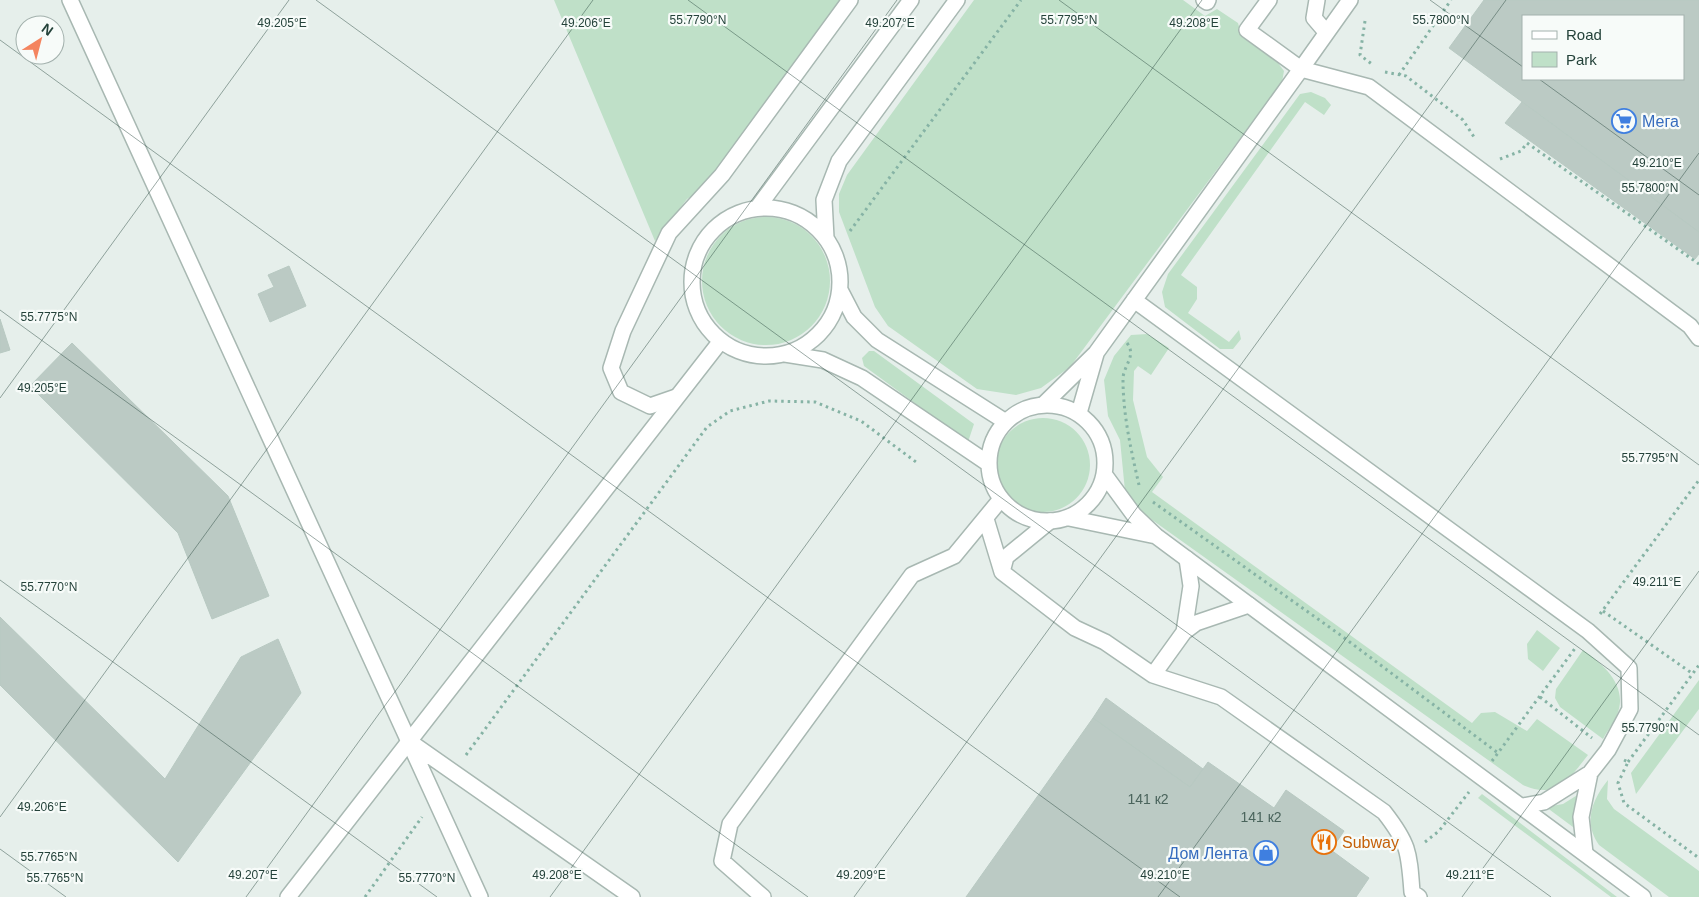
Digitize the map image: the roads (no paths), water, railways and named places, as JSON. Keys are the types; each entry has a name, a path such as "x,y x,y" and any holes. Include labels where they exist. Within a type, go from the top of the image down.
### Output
{"street":[{"path":"70,0 480,897"},
{"path":"676,397 650,406 621,392 611,368 624,331 669,233 722,175 850,0"},
{"path":"758,208 911,0"},
{"path":"826,238 824,200 839,161 957,0"},
{"path":"1204,0 1207,2 1208,0"},
{"path":"1269,0 1247,30 1301,69 1369,87 1690,326 1699,338"},
{"path":"1317,0 1314,18 1326,32"},
{"path":"1044,404 1096,353 1350,0"},
{"path":"785,354 812,340 826,326 836,310 840,290 840,269 826,238 816,226 798,215 782,209 758,208 742,211 722,221 707,236 694,258 691,274 694,302 707,328 720,342 740,352 764,357 785,354 823,360 862,378 989,464"},
{"path":"840,290 854,317 877,340 1006,422"},
{"path":"1134,300 1588,631 1630,668 1630,709 1608,750 1590,773 1544,802 1523,806"},
{"path":"288,897 720,342"},
{"path":"1079,413 1096,353"},
{"path":"1044,404 1062,406 1079,413 1093,426 1102,442 1106,459 1104,474 1097,495 1085,508 1069,518 1050,522 1032,519 1015,512 1001,499 992,483 989,464 990,449 996,434 1006,422 1017,412 1044,404"},
{"path":"1104,474 1134,515 1156,536 1523,806 1643,897"},
{"path":"763,897 722,861 730,824 912,574 954,556 1001,499"},
{"path":"1069,518 1156,536"},
{"path":"986,519 1002,572 1075,628 1105,642 1153,675 1221,697 1384,812 1402,835 1409,856 1412,892 1419,897"},
{"path":"1002,572 1006,557 1050,522"},
{"path":"1184,632 1191,586 1187,559"},
{"path":"1153,675 1184,632 1206,618 1249,605"},
{"path":"409,741 632,897"},
{"path":"1585,852 1580,817 1590,773"}],"place":[{"name":"Мега","path":"1624,121"},
{"name":"Subway","path":"1324,842"},
{"name":"Дом Лента","path":"1266,853"}]}
